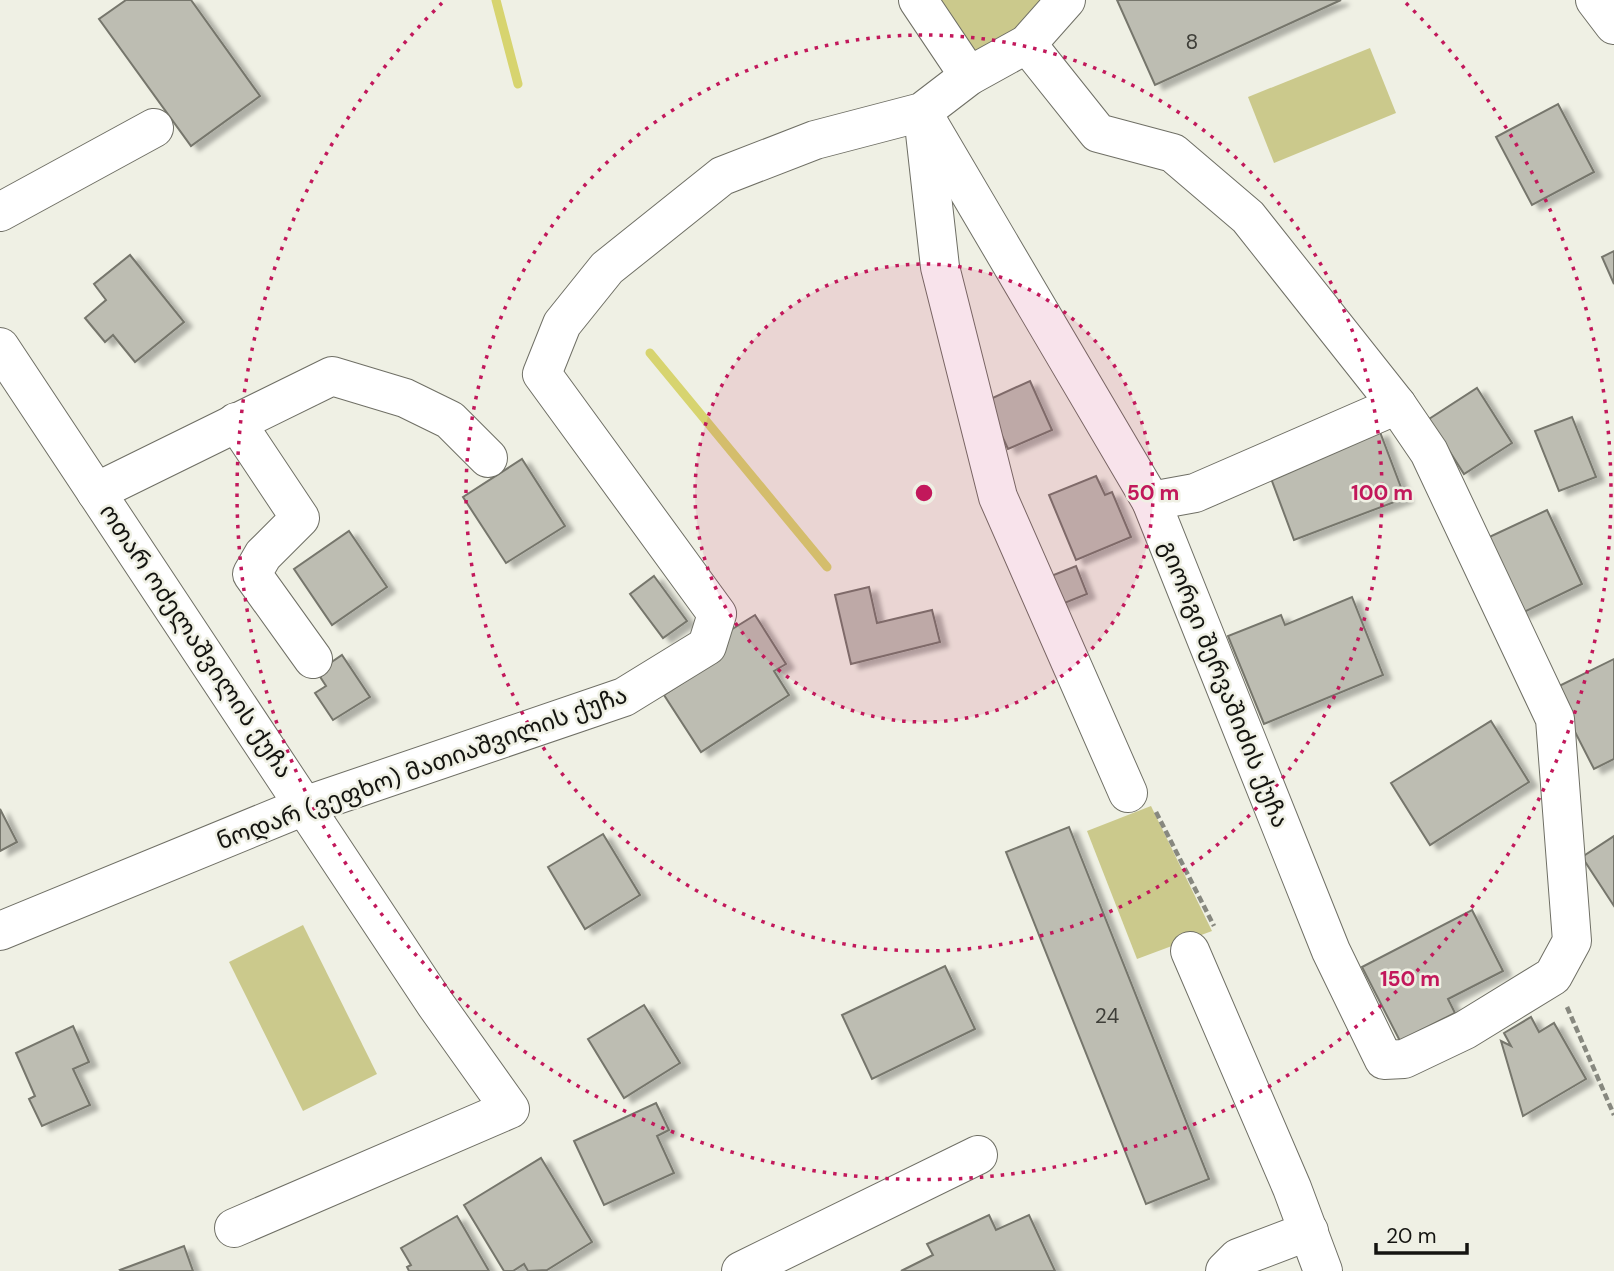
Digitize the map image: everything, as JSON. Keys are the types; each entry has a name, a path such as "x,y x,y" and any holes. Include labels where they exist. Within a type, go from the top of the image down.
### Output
{"street":[{"path":"918,0 969,76"},
{"path":"1066,0 1027,44 969,76 922,112 940,267 998,497 1140,797"},
{"path":"1595,0 1614,25"},
{"path":"1027,44 1098,133 1174,153 1248,217 1397,405 1429,452 1555,719 1572,941 1553,976"},
{"name":"გიორგი შერვაშიძის ქუჩა","path":"922,112 1151,501 1331,951 1384,1060 1404,1059 1465,1030 1553,976"},
{"name":"ნოდარ (ვეფხო) მათიაშვილის ქუჩა","path":"0,931 307,805 624,697 707,646 717,614 542,374 562,324 607,268 722,176 815,140 922,112"},
{"path":"0,212 154,128"},
{"name":"ოთარ ოძელაშვილის ქუჩა","path":"0,347 307,805 436,1005 510,1109 234,1228"},
{"path":"96,492 332,376 405,398 450,420 488,458"},
{"path":"1151,501 1195,493 1397,405"},
{"path":"236,422 300,518 263,555 252,574 313,659"},
{"path":"1190,951 1309,1231 1323,1271"},
{"path":"741,1271 978,1155"},
{"path":"1225,1271 1238,1258 1309,1231"}],"path":[{"path":"1140,797 1220,938 1190,951"},
{"path":"1553,976 1614,1115"}],"shaded area":[{"path":"929,0 1066,0 969,76"},
{"path":"1370,48 1396,113 1274,163 1248,97"},
{"path":"1151,806 1212,931 1137,959 1087,831"},
{"path":"303,925 377,1074 303,1111 229,962"}],"building":[{"path":"126,0 191,0 260,96 191,146 99,19"},
{"path":"1117,0 1341,0 1155,85"},
{"path":"1558,104 1594,172 1532,205 1496,137"},
{"path":"1614,251 1614,284 1602,257"},
{"path":"130,255 184,322 135,362 113,335 105,342 85,318 106,300 94,284"},
{"path":"1030,381 1052,430 1008,449 986,401"},
{"path":"1477,388 1512,443 1464,474 1429,419"},
{"path":"1572,417 1596,477 1559,491 1535,431"},
{"path":"1380,432 1405,498 1294,540 1269,473"},
{"path":"522,459 565,526 506,563 463,497"},
{"path":"1096,476 1105,495 1112,492 1131,537 1076,560 1049,495"},
{"path":"1547,510 1582,584 1520,614 1485,539"},
{"path":"349,531 387,587 332,625 294,569"},
{"path":"1076,566 1087,594 1052,608 1041,580"},
{"path":"654,576 687,621 663,638 630,594"},
{"path":"869,587 877,623 932,610 940,642 851,664 835,595"},
{"path":"1352,597 1383,675 1264,724 1228,636 1281,615 1285,625"},
{"path":"755,615 786,664 774,671 789,695 701,752 664,695 719,659 713,649 726,633"},
{"path":"342,655 370,697 333,720 315,693 326,686 317,672"},
{"path":"1614,659 1614,759 1594,769 1553,689"},
{"path":"1491,721 1529,782 1430,845 1391,783"},
{"path":"0,809 17,842 0,851"},
{"path":"1069,827 1209,1179 1146,1204 1006,852"},
{"path":"603,834 640,895 585,929 548,867"},
{"path":"1614,836 1614,906 1582,857"},
{"path":"1472,910 1503,971 1448,999 1455,1013 1400,1041 1362,967"},
{"path":"945,966 975,1029 872,1079 842,1015"},
{"path":"644,1005 680,1063 624,1098 588,1039"},
{"path":"1531,1017 1539,1032 1554,1023 1586,1079 1523,1116 1501,1041 1511,1046 1504,1033"},
{"path":"73,1026 89,1062 73,1069 90,1105 42,1126 29,1099 35,1096 16,1053"},
{"path":"656,1103 669,1130 657,1136 674,1173 604,1205 574,1141"},
{"path":"541,1158 592,1242 547,1270 528,1271 524,1264 513,1271 504,1271 464,1205"},
{"path":"989,1215 996,1230 1029,1215 1055,1271 901,1271 933,1255 927,1244"},
{"path":"457,1216 489,1271 409,1271 407,1267 411,1265 401,1248"},
{"path":"184,1246 193,1271 120,1270"}],"waterway":[{"path":"496,0 518,84"},
{"path":"650,353 827,567"}]}
